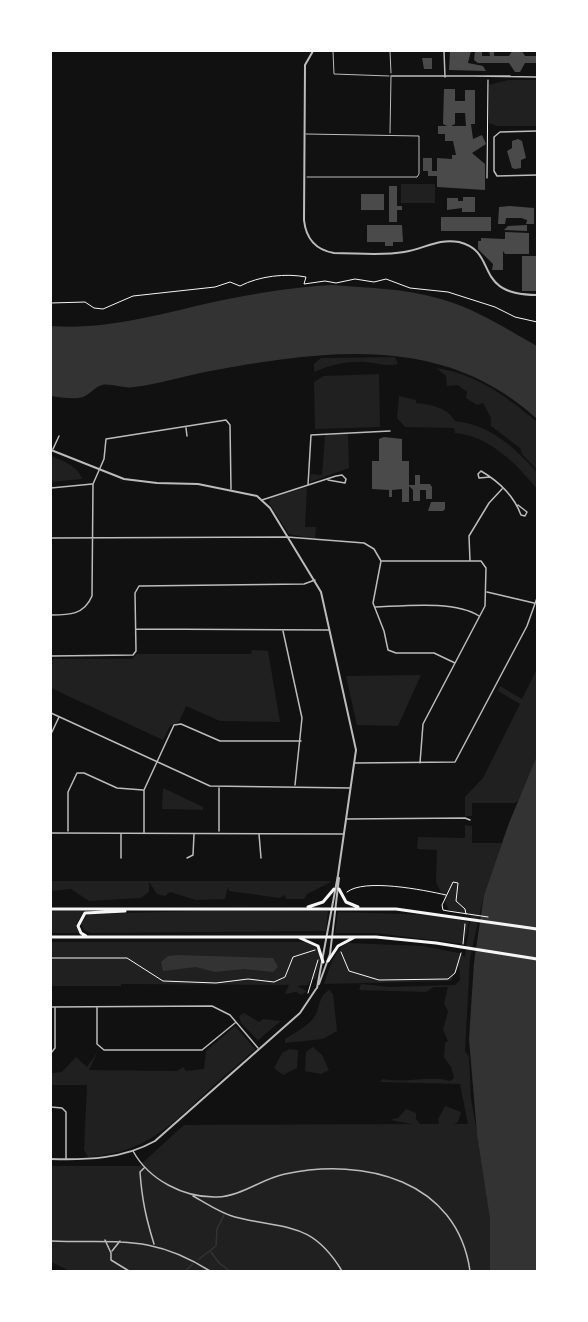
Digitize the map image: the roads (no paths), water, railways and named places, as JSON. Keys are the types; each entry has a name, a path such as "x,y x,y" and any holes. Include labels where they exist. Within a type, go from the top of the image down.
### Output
{"main road":[{"path":"301,909 323,902 334,889"},
{"path":"339,889 342,898 350,904 368,908"},
{"path":"51,909 368,908 448,913 537,929"},
{"path":"89,937 81,933 79,928 80,919 86,913 142,909"},
{"path":"296,936 317,947 323,962"},
{"path":"328,961 338,946 357,936"},
{"path":"51,937 357,936 444,944 537,959"}],"street":[{"path":"313,51 305,66 305,226 313,243 319,248 334,253 393,253 411,251 438,241 460,242 474,249 494,282 501,288 518,295 537,295"},
{"path":"444,51 445,77"},
{"path":"391,76 537,77"},
{"path":"537,131 496,133 494,171 500,177 537,175"},
{"path":"533,132 537,135"},
{"path":"51,615 75,614 90,602 92,596 93,484 104,459 106,439 223,420 230,423 231,489"},
{"path":"186,426 187,436"},
{"path":"308,485 311,435 390,431"},
{"path":"59,436 52,450 99,471 132,481 198,484 252,494 262,500 288,537 321,592 356,742 338,875 317,988"},
{"path":"262,500 342,475 346,479 345,483 340,484 328,480"},
{"path":"490,477 518,505"},
{"path":"51,488 93,484"},
{"path":"470,561 470,536 489,503 503,488"},
{"path":"51,538 288,537 364,543 374,549 381,561 374,588 375,607 390,652 434,653 455,663"},
{"path":"381,561 481,561 484,564 486,604 423,724 420,763"},
{"path":"51,656 133,655 136,651 135,593 139,586 304,584 315,580"},
{"path":"486,592 535,603"},
{"path":"354,763 452,762 457,759 527,626 537,598"},
{"path":"375,607 448,606 468,610 480,616"},
{"path":"135,629 330,630"},
{"path":"283,630 302,718 295,786"},
{"path":"51,713 201,784 219,787 351,788"},
{"path":"51,734 59,717"},
{"path":"144,832 144,790 171,728 178,724 220,741 301,741"},
{"path":"68,833 68,792 76,773 84,773 117,788 144,790"},
{"path":"219,787 219,833"},
{"path":"346,819 465,818 470,820"},
{"path":"51,833 344,834"},
{"path":"121,833 121,858"},
{"path":"187,858 193,855 194,833"},
{"path":"259,833 261,858"},
{"path":"51,1159 109,1157 133,1151 155,1141 300,1013 317,988 328,961 339,889 338,875"},
{"path":"51,1007 208,1006 224,1012 236,1022 259,1050"},
{"path":"51,1053 55,1048 55,1007"},
{"path":"97,1007 97,1044 104,1050 202,1050 236,1022"},
{"path":"51,1107 62,1108 66,1112 66,1159"},
{"path":"133,1151 144,1168 165,1183 232,1216 279,1224 314,1238 325,1246 342,1271"},
{"path":"144,1168 140,1172 141,1196 145,1220 154,1245"},
{"path":"192,1196 231,1195 285,1174 316,1170 344,1169 376,1174 420,1191 445,1210 459,1232 470,1271"},
{"path":"104,1240 111,1253 111,1260 129,1271"},
{"path":"111,1253 121,1240"},
{"path":"51,1241 121,1240 154,1245 210,1271"}],"lane":[{"path":"333,51 334,74 391,76"},
{"path":"390,51 390,135"},
{"path":"305,134 419,136 417,177 305,177"}],"waterway":[{"path":"199,1259 216,1246 217,1229 224,1215"},
{"path":"211,1252 219,1263 230,1271"},
{"path":"185,1271 193,1264"}]}
